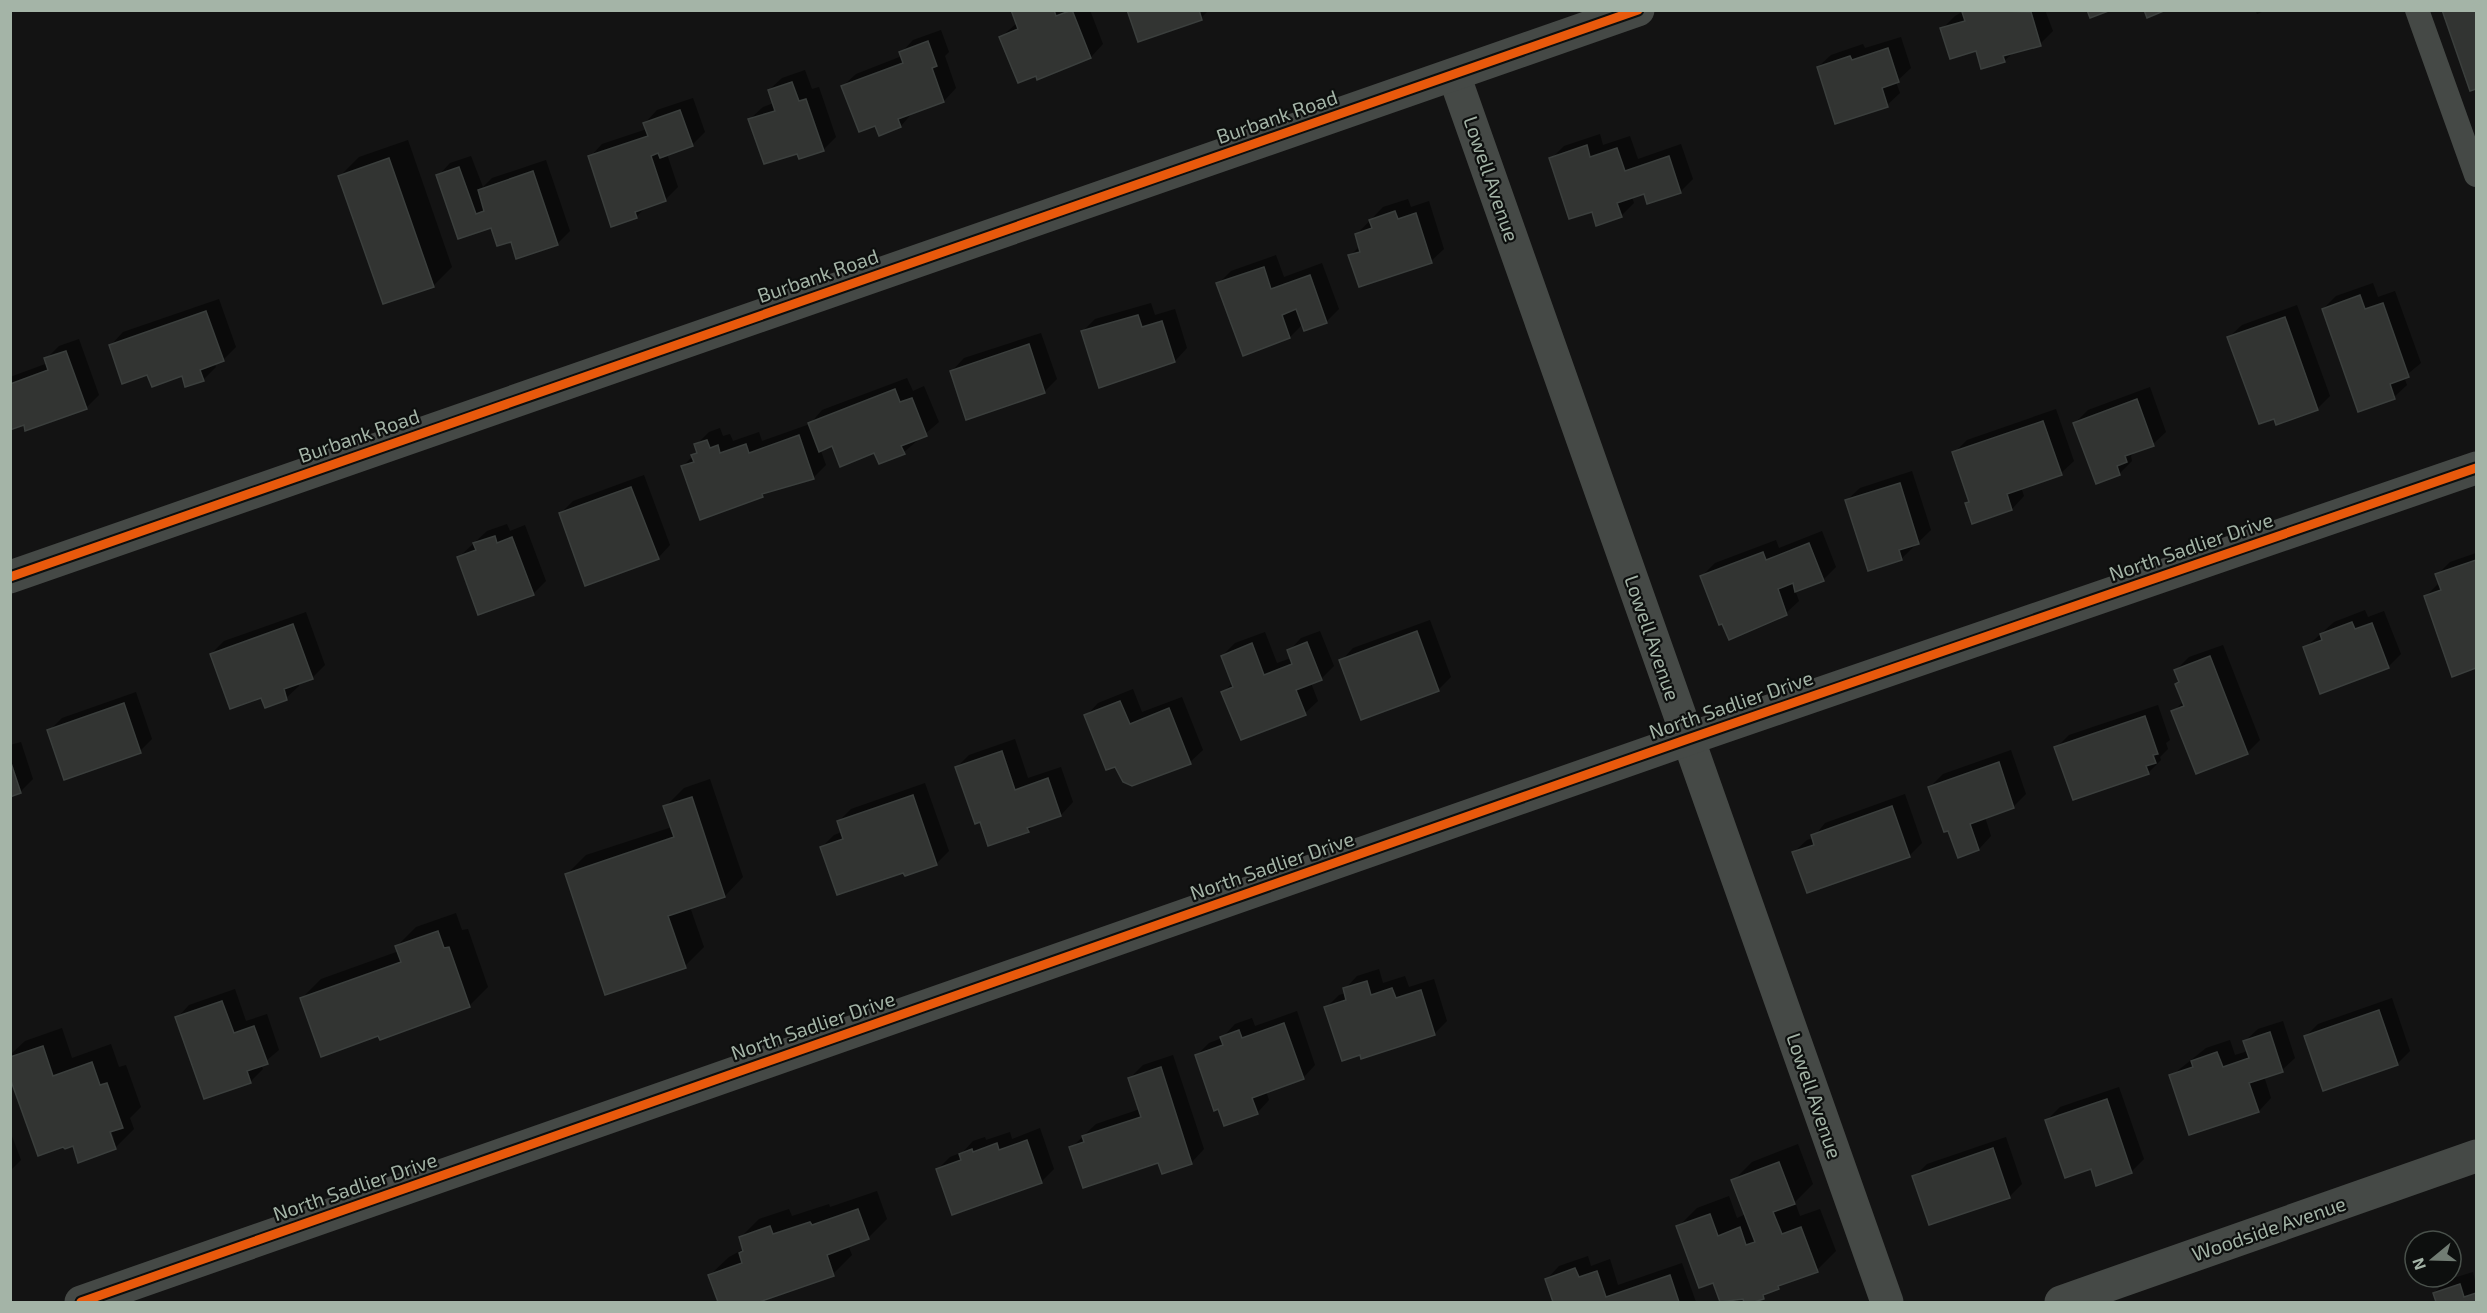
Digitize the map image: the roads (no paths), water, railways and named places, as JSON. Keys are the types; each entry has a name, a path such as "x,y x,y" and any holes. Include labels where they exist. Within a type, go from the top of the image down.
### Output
{"street":[{"name":"Burbank Road","path":"10,577 1638,10"},
{"name":"Lowell Avenue","path":"1454,75 1887,1302"},
{"name":"North Sadlier Drive","path":"81,1302 1688,739 2476,468"},
{"name":"Woodside Avenue","path":"2061,1302 2476,1156"}],"lane":[{"path":"2417,10 2476,175"}]}
